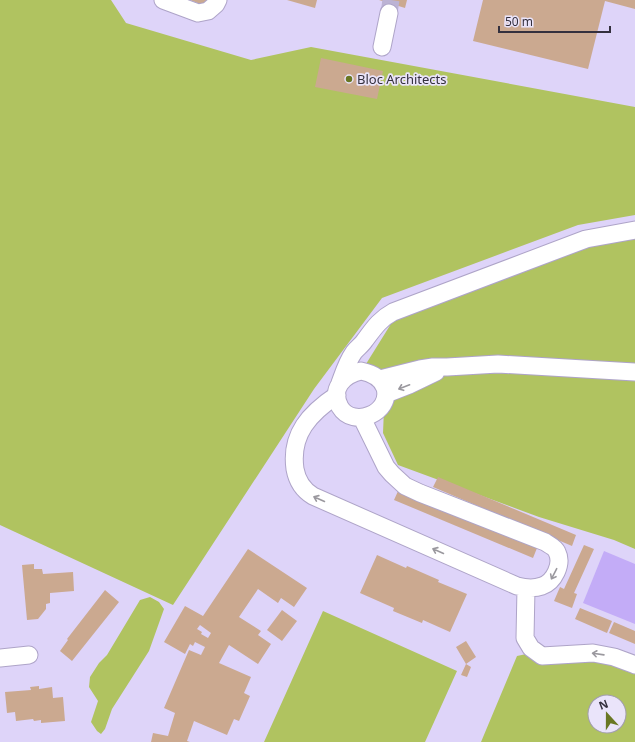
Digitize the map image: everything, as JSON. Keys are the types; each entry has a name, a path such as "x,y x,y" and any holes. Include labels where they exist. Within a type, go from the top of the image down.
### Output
{"street":[{"path":"163,0 198,13 208,11 216,4 218,0"},
{"path":"382,47 388,13"},
{"path":"369,415 378,448 386,467 405,486 545,542 554,548 557,552 558,564 556,573 546,584 540,587 526,588 517,586 313,496 302,487 296,472 294,459 297,439 305,424 338,389 345,377 353,373 361,371 371,373 383,386 385,400 382,405 369,415 355,418 349,416 344,413 339,404 338,389 350,359 374,327 386,316 393,312 586,239 635,230"},
{"path":"361,371 364,342"},
{"path":"383,386 420,369 433,367 498,364 635,372"},
{"path":"526,588 525,638 531,648 542,656 593,653 614,656 635,665"},
{"path":"0,658 29,655"}],"green space":[{"path":"0,0 111,0 126,23 251,60 311,47 635,107 635,215 578,225 382,298 314,389 173,605 0,525"},
{"path":"635,239 635,366 361,372 394,319 589,240"},
{"path":"522,373 635,375 635,549 614,540 539,517 398,465 383,433 384,409 395,394 441,374"},
{"path":"150,597 159,602 164,609 149,651 112,709 105,729 101,734 91,722 98,701 89,687 90,677 99,663 107,655 140,600"},
{"path":"323,611 457,671 425,742 264,742"},
{"path":"550,649 635,661 635,742 481,742 517,656"}],"shaded area":[{"path":"604,551 635,564 635,624 583,603"}],"building":[{"path":"190,0 208,0 205,6"},
{"path":"287,0 317,0 315,8"},
{"path":"379,0 407,0 405,8"},
{"path":"483,0 635,0 635,9 605,1 588,69 473,41"},
{"name":"Bloc Architects","path":"321,58 383,71 377,99 315,87"},
{"path":"438,477 576,535 572,546 433,487"},
{"path":"399,489 537,548 533,558 394,500"},
{"path":"584,545 594,549 574,593 577,594 572,608 554,601 560,587 564,589"},
{"path":"248,549 307,588 294,607 281,598 278,603 258,589 239,617 261,631 258,635 271,644 258,664 229,645 219,663 251,677 244,693 250,696 239,721 234,719 227,735 194,721 187,741 190,742 151,742 153,733 168,736 175,713 164,708 189,650 201,655 205,647 195,642 193,646 190,644 185,654 164,642 185,606 203,616","holes":["200,625 211,633 208,638 201,634 202,632 197,629"]},
{"path":"377,555 406,568 407,566 439,580 438,582 467,594 450,632 423,620 422,623 393,611 394,608 360,593"},
{"path":"34,564 34,569 42,569 43,574 73,572 74,591 50,593 50,603 46,604 46,609 38,619 27,620 22,565"},
{"path":"105,590 119,602 72,661 60,651 68,640 67,639"},
{"path":"580,608 612,621 607,633 575,619"},
{"path":"282,610 297,621 282,641 267,630"},
{"path":"614,622 635,631 635,644 609,633"},
{"path":"466,641 476,657 466,664 456,647"},
{"path":"466,664 471,667 467,677 461,675"},
{"path":"39,686 39,689 52,687 53,698 63,697 65,721 41,723 41,720 34,721 33,719 16,721 15,712 7,713 5,692 31,690 30,687"}],"tunnel":[{"path":"389,13 391,0"}],"place":[{"name":"Bloc Architects","path":"349,79"}]}
